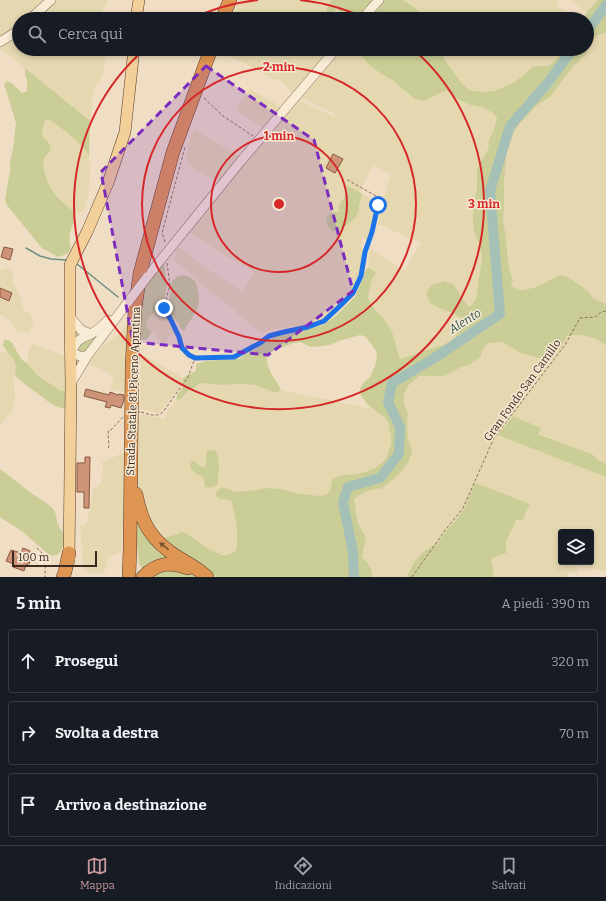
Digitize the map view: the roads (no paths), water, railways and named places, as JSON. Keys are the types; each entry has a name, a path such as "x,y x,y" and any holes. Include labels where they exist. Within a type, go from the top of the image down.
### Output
{"highway":[{"path":"225,12 230,0"},
{"name":"Strada Statale 81 Piceno Aprutina","path":"129,577 132,366 134,316 140,273 173,152 208,56"},
{"path":"131,438 135,448 136,493 143,520 154,538 177,557 201,571 207,577"},
{"path":"63,577 69,553"},
{"path":"143,577 157,566 165,564 174,564 188,568 197,572 203,577"}],"main road":[{"path":"137,12 139,0"},
{"path":"68,577 71,383 70,265 87,232 108,183 125,132 133,56"}],"street":[{"path":"38,12 51,0"},
{"path":"368,12 379,0"},
{"path":"0,42 12,34"},
{"path":"71,383 88,355 167,251 258,140 330,56"},
{"path":"88,355 83,357 70,351 78,341 101,327 128,302"},
{"path":"70,317 81,330 91,334"}],"waterway":[{"name":"Alento","path":"594,21 606,5"},
{"name":"Alento","path":"354,577 353,552 343,502 348,487 380,478 399,454 400,427 388,402 392,383 433,359 500,314 490,191 510,126 546,85 568,56"},
{"path":"26,248 40,256 51,259 66,260"},
{"path":"77,264 118,297"}]}
